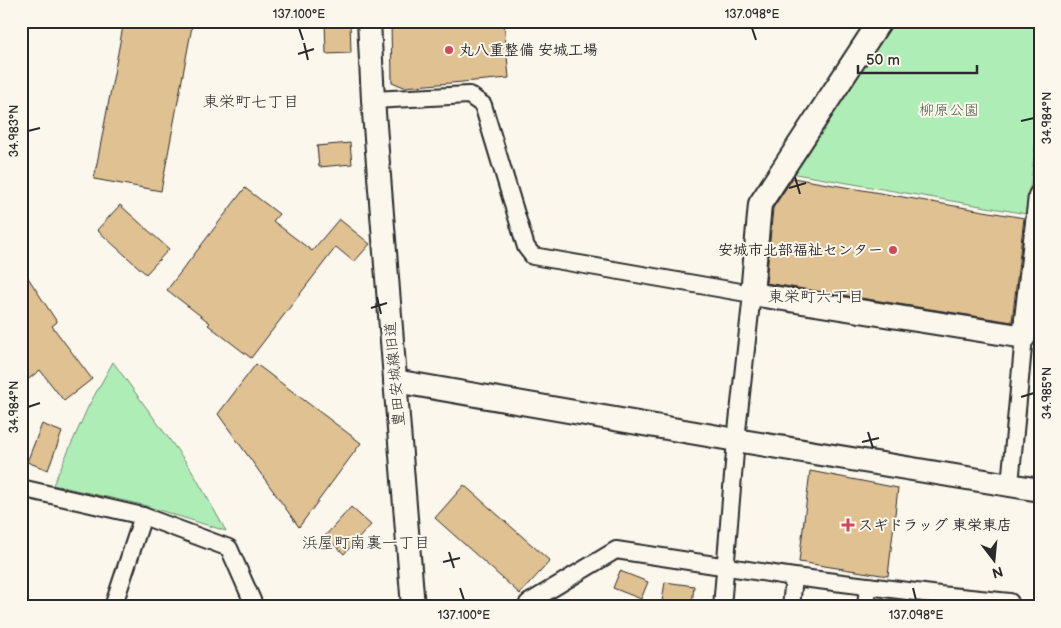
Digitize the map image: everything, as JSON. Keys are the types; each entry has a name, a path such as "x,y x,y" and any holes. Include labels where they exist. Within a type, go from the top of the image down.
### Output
{"street":[{"name":"豊田安城線旧道","path":"369,21 373,100 413,607"},
{"path":"722,607 736,440 760,204 880,21"},
{"path":"373,100 470,96 482,105 526,248 532,256 752,294 1024,337"},
{"path":"1010,484 1040,196"},
{"path":"396,381 1040,490"},
{"path":"21,488 143,516 228,548 255,607"},
{"path":"113,607 143,516"},
{"path":"527,607 528,604 616,550 794,577 868,586 939,601 1010,602 1010,607"},
{"path":"791,607 794,577"},
{"path":"866,607 868,586"}],"green space":[{"name":"柳原公園","path":"891,21 1040,21 1040,105 1027,214 790,173"},
{"path":"113,362 191,469 226,531 143,505 53,485 88,407"}],"building":[{"path":"124,21 193,21 161,191 94,179"},
{"path":"325,21 350,21 351,53 326,54"},
{"name":"丸八重整備 安城工場","path":"391,21 504,21 509,78 404,87 392,82"},
{"path":"350,143 352,164 319,167 317,146"},
{"name":"安城市北部福祉センター","path":"793,178 1024,218 1012,322 766,283 773,208"},
{"path":"245,188 279,214 273,221 312,251 339,219 370,244 354,262 336,247 251,358 167,290"},
{"path":"120,205 169,249 146,274 97,230"},
{"path":"21,267 57,322 52,326 92,379 64,401 40,370 21,385"},
{"path":"256,364 361,443 299,527 218,414"},
{"path":"42,424 62,432 48,470 27,462"},
{"name":"スギドラッグ 東栄東店","path":"810,471 898,488 888,576 799,562"},
{"path":"464,485 550,561 520,594 435,518"},
{"path":"351,507 371,525 344,554 325,536"},
{"path":"620,571 648,582 641,599 613,588"},
{"path":"665,582 694,586 692,605 662,601"}],"place":[{"name":"丸八重整備 安城工場","path":"449,50"},
{"name":"安城市北部福祉センター","path":"893,250"},
{"name":"スギドラッグ 東栄東店","path":"848,525"}],"district":[{"name":"東栄町七丁目","path":"251,102"},
{"name":"東栄町六丁目","path":"816,297"},
{"name":"浜屋町南裏一丁目","path":"366,543"}]}
